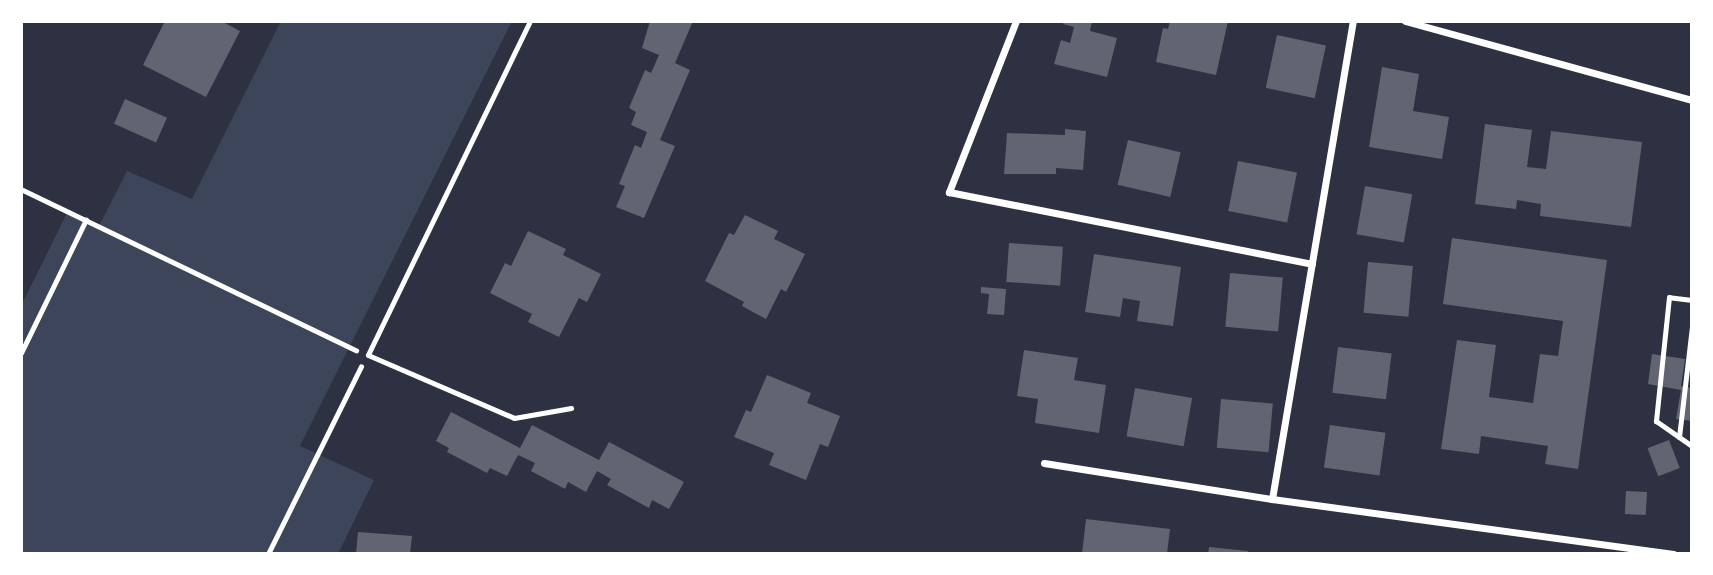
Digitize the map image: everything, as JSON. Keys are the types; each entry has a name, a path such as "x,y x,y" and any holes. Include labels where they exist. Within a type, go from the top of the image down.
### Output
{"street":[{"path":"1016,21 949,192 1312,264"},
{"path":"1272,499 1353,21"},
{"path":"1405,21 1692,100"},
{"path":"1044,463 1272,499 1673,554"}],"lane":[{"path":"530,21 368,355 514,418 572,408"},
{"path":"1692,300 1669,297 1656,421 1692,446"},
{"path":"1679,437 1692,327"}],"path":[{"path":"21,189 368,355 268,554"},
{"path":"21,353 86,220"}],"shaded area":[{"path":"281,21 512,21 300,446 374,480 338,554 21,554 21,306 68,211 99,226 127,171 192,199"}],"building":[{"path":"165,21 221,21 240,31 206,97 143,65"},
{"path":"650,21 693,21 675,63 690,70 660,140 675,146 644,218 616,207 625,186 619,184 635,145 641,148 647,132 631,125 636,112 629,108 645,70 651,73 659,55 642,48"},
{"path":"1064,21 1092,21 1090,31 1117,38 1107,77 1054,64 1061,40 1070,43 1074,27 1063,24"},
{"path":"1170,21 1228,21 1216,75 1156,62 1163,28 1168,29"},
{"path":"1277,35 1326,45 1315,98 1266,88"},
{"path":"1382,67 1419,74 1413,111 1449,117 1442,159 1369,147"},
{"path":"125,99 167,118 156,142 114,124"},
{"path":"1485,124 1532,130 1527,167 1546,169 1551,131 1642,142 1631,227 1540,216 1541,204 1517,200 1516,209 1475,204"},
{"path":"1065,129 1086,131 1083,170 1056,168 1056,174 1004,174 1007,133 1065,135"},
{"path":"1128,140 1181,152 1170,197 1118,185"},
{"path":"1238,161 1297,172 1287,223 1228,211"},
{"path":"1365,186 1412,194 1404,243 1356,234"},
{"path":"745,215 778,231 774,239 805,254 786,292 781,289 766,319 742,306 744,302 705,281 729,233 734,235"},
{"path":"528,231 566,249 563,255 601,274 587,302 579,298 559,337 528,322 532,314 490,293 505,263 511,266"},
{"path":"1452,238 1607,260 1578,469 1545,464 1548,446 1481,436 1479,454 1441,449 1457,340 1496,345 1489,397 1533,403 1540,354 1558,356 1563,321 1443,304"},
{"path":"1009,243 1063,247 1060,286 1006,282"},
{"path":"1094,254 1181,267 1173,326 1137,321 1140,301 1123,298 1120,317 1085,312"},
{"path":"1368,262 1413,266 1408,317 1364,313"},
{"path":"1230,273 1283,278 1278,331 1225,327"},
{"path":"981,287 1006,289 1004,315 987,314 989,294 981,293"},
{"path":"1338,347 1392,354 1386,399 1332,393"},
{"path":"1024,350 1078,358 1074,380 1106,385 1099,433 1035,423 1038,399 1017,396"},
{"path":"1652,354 1685,359 1681,386 1692,388 1692,421 1676,419 1681,390 1648,384"},
{"path":"767,375 811,393 807,403 840,416 828,447 820,444 806,480 769,465 774,453 734,437 746,410 751,412"},
{"path":"1135,388 1192,398 1184,446 1126,436"},
{"path":"1221,399 1273,404 1269,452 1217,448"},
{"path":"451,412 520,448 532,425 599,460 609,442 684,482 669,509 652,500 649,508 607,485 611,479 597,471 586,492 568,482 565,489 531,471 535,463 518,455 507,476 490,468 487,473 447,452 449,448 436,441"},
{"path":"1330,425 1385,433 1379,475 1324,468"},
{"path":"1669,440 1680,468 1658,476 1648,448"},
{"path":"1626,491 1647,492 1646,515 1625,514"},
{"path":"1086,519 1170,529 1167,554 1082,554"},
{"path":"358,532 412,536 410,554 356,554"},
{"path":"1209,547 1248,551 1247,554 1208,554"}]}
